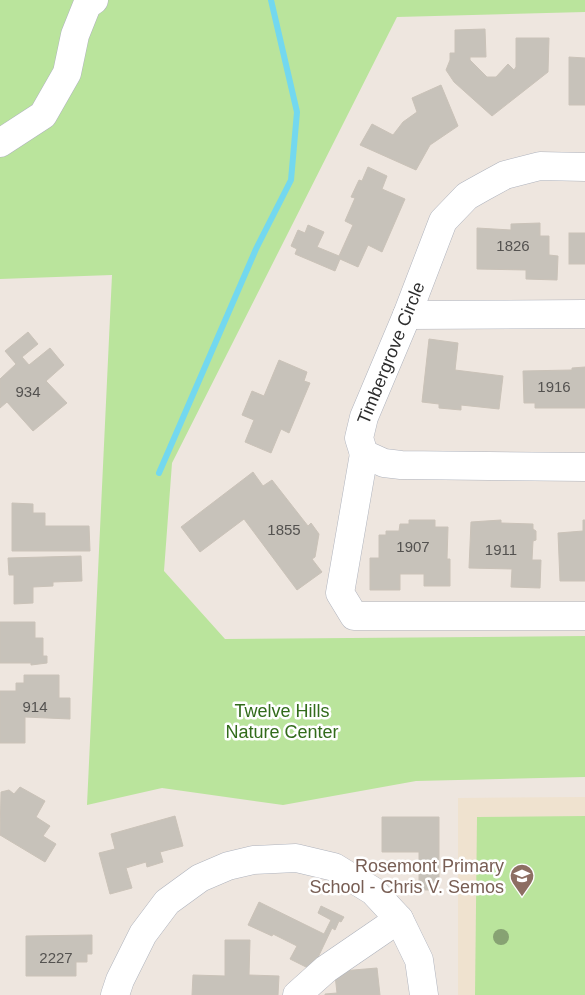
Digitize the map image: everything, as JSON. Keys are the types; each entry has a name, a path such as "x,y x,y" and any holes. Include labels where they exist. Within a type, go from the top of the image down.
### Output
{"street":[{"path":"0,143 43,115 67,73 75,35 87,5 94,0"},
{"name":"Timbergrove Circle","path":"585,167 540,166 506,176 483,186 468,196 443,221 407,315 364,417 359,438 364,454 340,594 354,616 585,616"},
{"path":"407,315 585,314"},
{"path":"364,454 384,463 401,465 585,467"},
{"path":"115,995 142,934 167,902 200,878 228,866 252,860 296,858 334,866 373,892 399,919 419,960 424,995"},
{"path":"296,995 326,969 399,919"}],"shaded area":[{"name":"Rosemont Primary School - Chris V. Semos","path":"585,797 585,995 458,995 458,798"}],"green space":[{"name":"Twelve Hills Nature Center","path":"0,0 585,0 585,12 397,17 172,463 164,571 225,639 585,636 585,777 416,781 283,805 162,788 87,805 112,275 0,279"},
{"name":"Rosemont Primary School - Chris V. Semos","path":"585,816 585,995 475,995 477,817"}],"building":[{"path":"485,29 486,57 470,57 470,60 487,77 496,77 508,64 514,70 516,67 516,38 549,38 548,72 492,116 454,82 446,70 450,60 450,53 455,53 455,30"},
{"path":"569,57 585,58 585,105 569,105"},
{"path":"441,85 458,126 430,145 416,170 360,145 372,124 393,135 403,122 417,112 412,98"},
{"path":"368,167 387,176 382,189 405,199 382,252 368,245 358,267 340,259 335,271 295,254 297,249 291,246 298,230 305,233 308,225 324,232 317,247 339,256 353,225 345,221 355,198 351,197 359,180 362,181"},
{"path":"540,223 540,236 549,236 549,255 558,256 557,280 526,279 526,270 477,269 477,228 511,230 511,224"},
{"path":"569,233 585,233 585,264 569,264"},
{"path":"28,332 38,344 22,357 29,365 50,348 64,365 46,381 67,403 33,431 7,402 0,408 0,379 16,364 5,351"},
{"path":"429,339 458,343 455,370 503,376 499,409 461,405 461,410 439,408 439,404 422,402"},
{"path":"279,360 307,372 304,381 310,383 289,433 281,429 271,453 245,442 254,420 242,415 252,391 264,396"},
{"path":"585,367 585,408 535,408 535,403 524,403 523,371 572,370 572,368"},
{"path":"253,472 263,486 272,480 308,526 311,523 319,534 315,557 312,559 322,572 297,590 244,519 200,552 181,527"},
{"path":"12,503 33,504 33,513 45,513 45,526 89,526 90,551 12,551"},
{"path":"409,520 435,520 435,527 448,527 447,559 450,559 450,586 424,586 424,574 400,574 400,590 370,590 370,558 379,558 379,535 386,535 386,531 399,531 400,524 409,524"},
{"path":"501,520 501,523 533,524 533,529 536,531 536,540 533,541 532,560 541,560 540,588 511,587 512,569 469,568 471,522"},
{"path":"583,520 585,520 585,581 560,581 558,533 583,531"},
{"path":"81,556 82,581 53,582 53,586 33,587 33,603 14,604 14,575 9,575 8,558"},
{"path":"0,622 35,622 35,638 43,638 43,656 47,656 47,663 31,665 31,663 0,663"},
{"path":"24,675 59,675 59,698 70,698 70,719 25,717 25,743 0,743 0,691 16,691 16,683 24,683"},
{"path":"20,787 45,801 36,817 50,826 43,836 56,844 45,862 0,835 1,792 9,790 14,794"},
{"path":"175,816 183,846 160,852 163,862 147,867 146,862 126,868 132,888 110,894 99,853 115,849 111,834"},
{"path":"382,817 439,817 439,890 419,890 419,852 382,852"},
{"path":"259,902 324,934 331,920 318,913 321,906 344,917 341,922 339,921 335,930 332,928 312,970 290,959 297,946 273,934 272,936 248,925"},
{"path":"92,935 92,954 87,954 87,962 76,962 76,976 26,976 26,936"},
{"path":"225,940 250,940 249,975 279,976 278,995 192,995 193,975 225,976"},
{"path":"377,968 380,995 325,995 337,993 335,975 343,975 342,971"}],"waterway":[{"path":"159,473 256,249 291,180 297,112 271,0"}],"place":[{"name":"Rosemont Primary School - Chris V. Semos","path":"522,897"}]}
